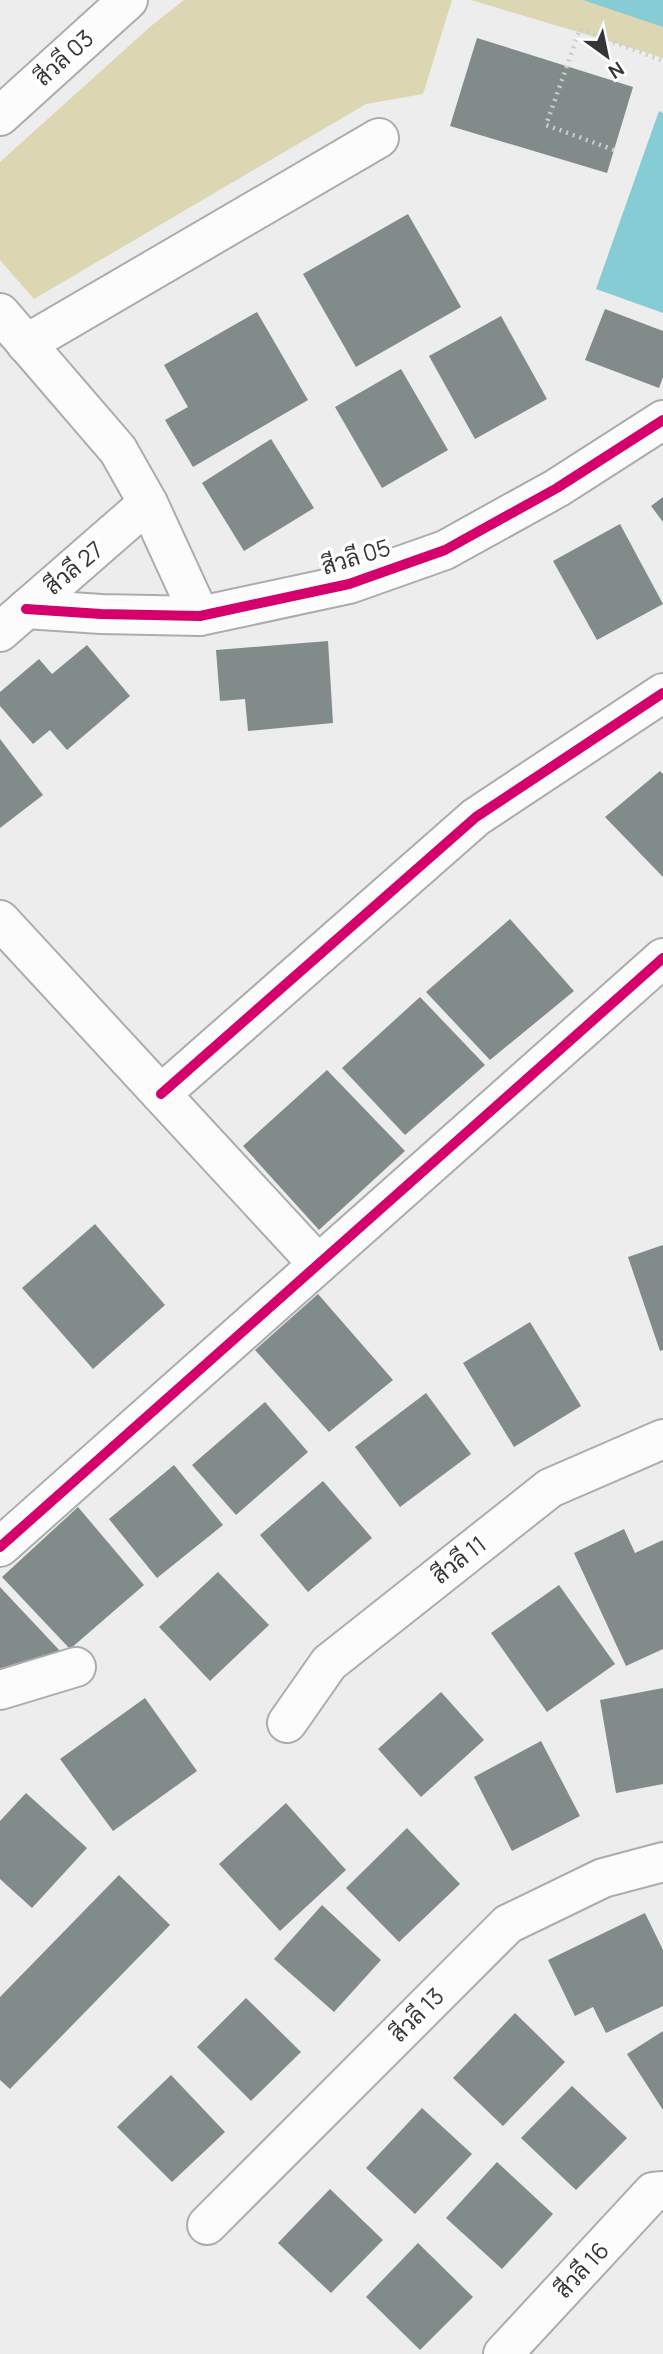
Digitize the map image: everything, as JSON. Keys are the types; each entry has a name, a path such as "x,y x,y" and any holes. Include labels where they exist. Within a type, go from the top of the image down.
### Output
{"street":[{"name":"สีวลี 03","path":"0,116 128,0"},
{"path":"26,344 379,138"},
{"path":"0,313 118,450 148,503 200,616"},
{"name":"สีวลี 05","path":"13,620 101,614 200,616 349,584 446,550 556,488 663,420"},
{"name":"สีวลี 27","path":"13,620 148,503"},
{"path":"160,1094 476,817 663,693"},
{"path":"0,920 318,1264"},
{"path":"0,1547 663,958"},
{"name":"สีวลี 11","path":"287,1723 329,1663 550,1488 663,1438"},
{"path":"0,1690 76,1667"},
{"name":"สีวลี 13","path":"207,2225 508,1924 603,1878 663,1862"},
{"name":"สีวลี 16","path":"503,2354 653,2192 663,2190"}],"path":[{"path":"614,149 546,125 580,29 663,61"}],"shaded area":[{"path":"184,0 452,0 423,94 366,104 34,299 0,260 0,162 151,26"},
{"path":"471,0 663,0 663,58 645,52"}],"water":[{"path":"583,0 663,0 663,27"},
{"path":"659,111 663,113 663,313 596,289"}],"building":[{"path":"477,38 633,87 607,173 450,126"},
{"path":"408,214 461,307 356,367 303,274"},
{"path":"605,309 663,331 663,377 659,388 585,360"},
{"path":"257,312 308,400 193,467 165,420 188,407 164,365"},
{"path":"501,316 547,399 475,439 429,356"},
{"path":"401,369 448,450 382,488 335,407"},
{"path":"271,439 314,508 244,551 202,483"},
{"path":"663,497 663,522 651,506"},
{"path":"620,524 663,604 597,640 553,561"},
{"path":"328,641 333,723 248,731 245,699 220,701 216,650"},
{"path":"87,645 130,696 67,750 50,730 33,744 0,706 0,692 39,659 52,674"},
{"path":"0,739 43,795 0,828"},
{"path":"660,771 663,774 663,877 605,817"},
{"path":"510,919 574,991 490,1060 426,992"},
{"path":"420,997 485,1065 405,1135 342,1068"},
{"path":"327,1070 405,1151 319,1230 243,1146"},
{"path":"95,1224 165,1305 93,1369 22,1288"},
{"path":"663,1245 663,1350 660,1351 628,1257"},
{"path":"318,1294 393,1380 329,1432 255,1350"},
{"path":"530,1322 581,1406 514,1447 463,1363"},
{"path":"426,1393 471,1454 400,1507 355,1447"},
{"path":"265,1402 308,1452 236,1515 192,1465"},
{"path":"174,1465 223,1525 157,1578 109,1519"},
{"path":"323,1481 372,1538 308,1592 260,1535"},
{"path":"78,1507 144,1585 70,1649 2,1577"},
{"path":"624,1529 635,1553 663,1540 663,1649 626,1666 574,1553"},
{"path":"218,1572 269,1625 210,1681 159,1627"},
{"path":"559,1585 615,1664 547,1712 491,1633"},
{"path":"0,1587 61,1652 0,1675"},
{"path":"663,1688 663,1784 616,1793 600,1700"},
{"path":"441,1692 484,1740 421,1797 378,1749"},
{"path":"145,1698 197,1771 113,1831 60,1759"},
{"path":"541,1741 580,1816 512,1851 474,1777"},
{"path":"26,1793 87,1848 32,1908 0,1879 0,1821"},
{"path":"286,1803 346,1870 280,1931 219,1864"},
{"path":"407,1828 460,1884 399,1942 346,1888"},
{"path":"119,1875 170,1925 10,2089 0,2080 0,1997"},
{"path":"322,1905 381,1960 334,2012 274,1959"},
{"path":"645,1913 663,1950 663,2006 606,2033 593,2007 575,2016 548,1960"},
{"path":"246,1998 301,2052 251,2101 197,2047"},
{"path":"515,2013 565,2062 503,2126 453,2078"},
{"path":"663,2031 663,2110 627,2054"},
{"path":"171,2075 225,2132 172,2182 117,2127"},
{"path":"572,2086 627,2138 576,2190 521,2138"},
{"path":"422,2108 472,2154 415,2214 366,2168"},
{"path":"497,2162 553,2214 502,2269 446,2218"},
{"path":"330,2189 383,2240 331,2293 278,2243"},
{"path":"418,2243 473,2297 420,2350 366,2297"}],"cycle path":[{"path":"26,609 200,616 349,584 445,550 557,488 663,420"},
{"path":"161,1094 476,817 663,693"},
{"path":"0,1547 663,958"}]}
